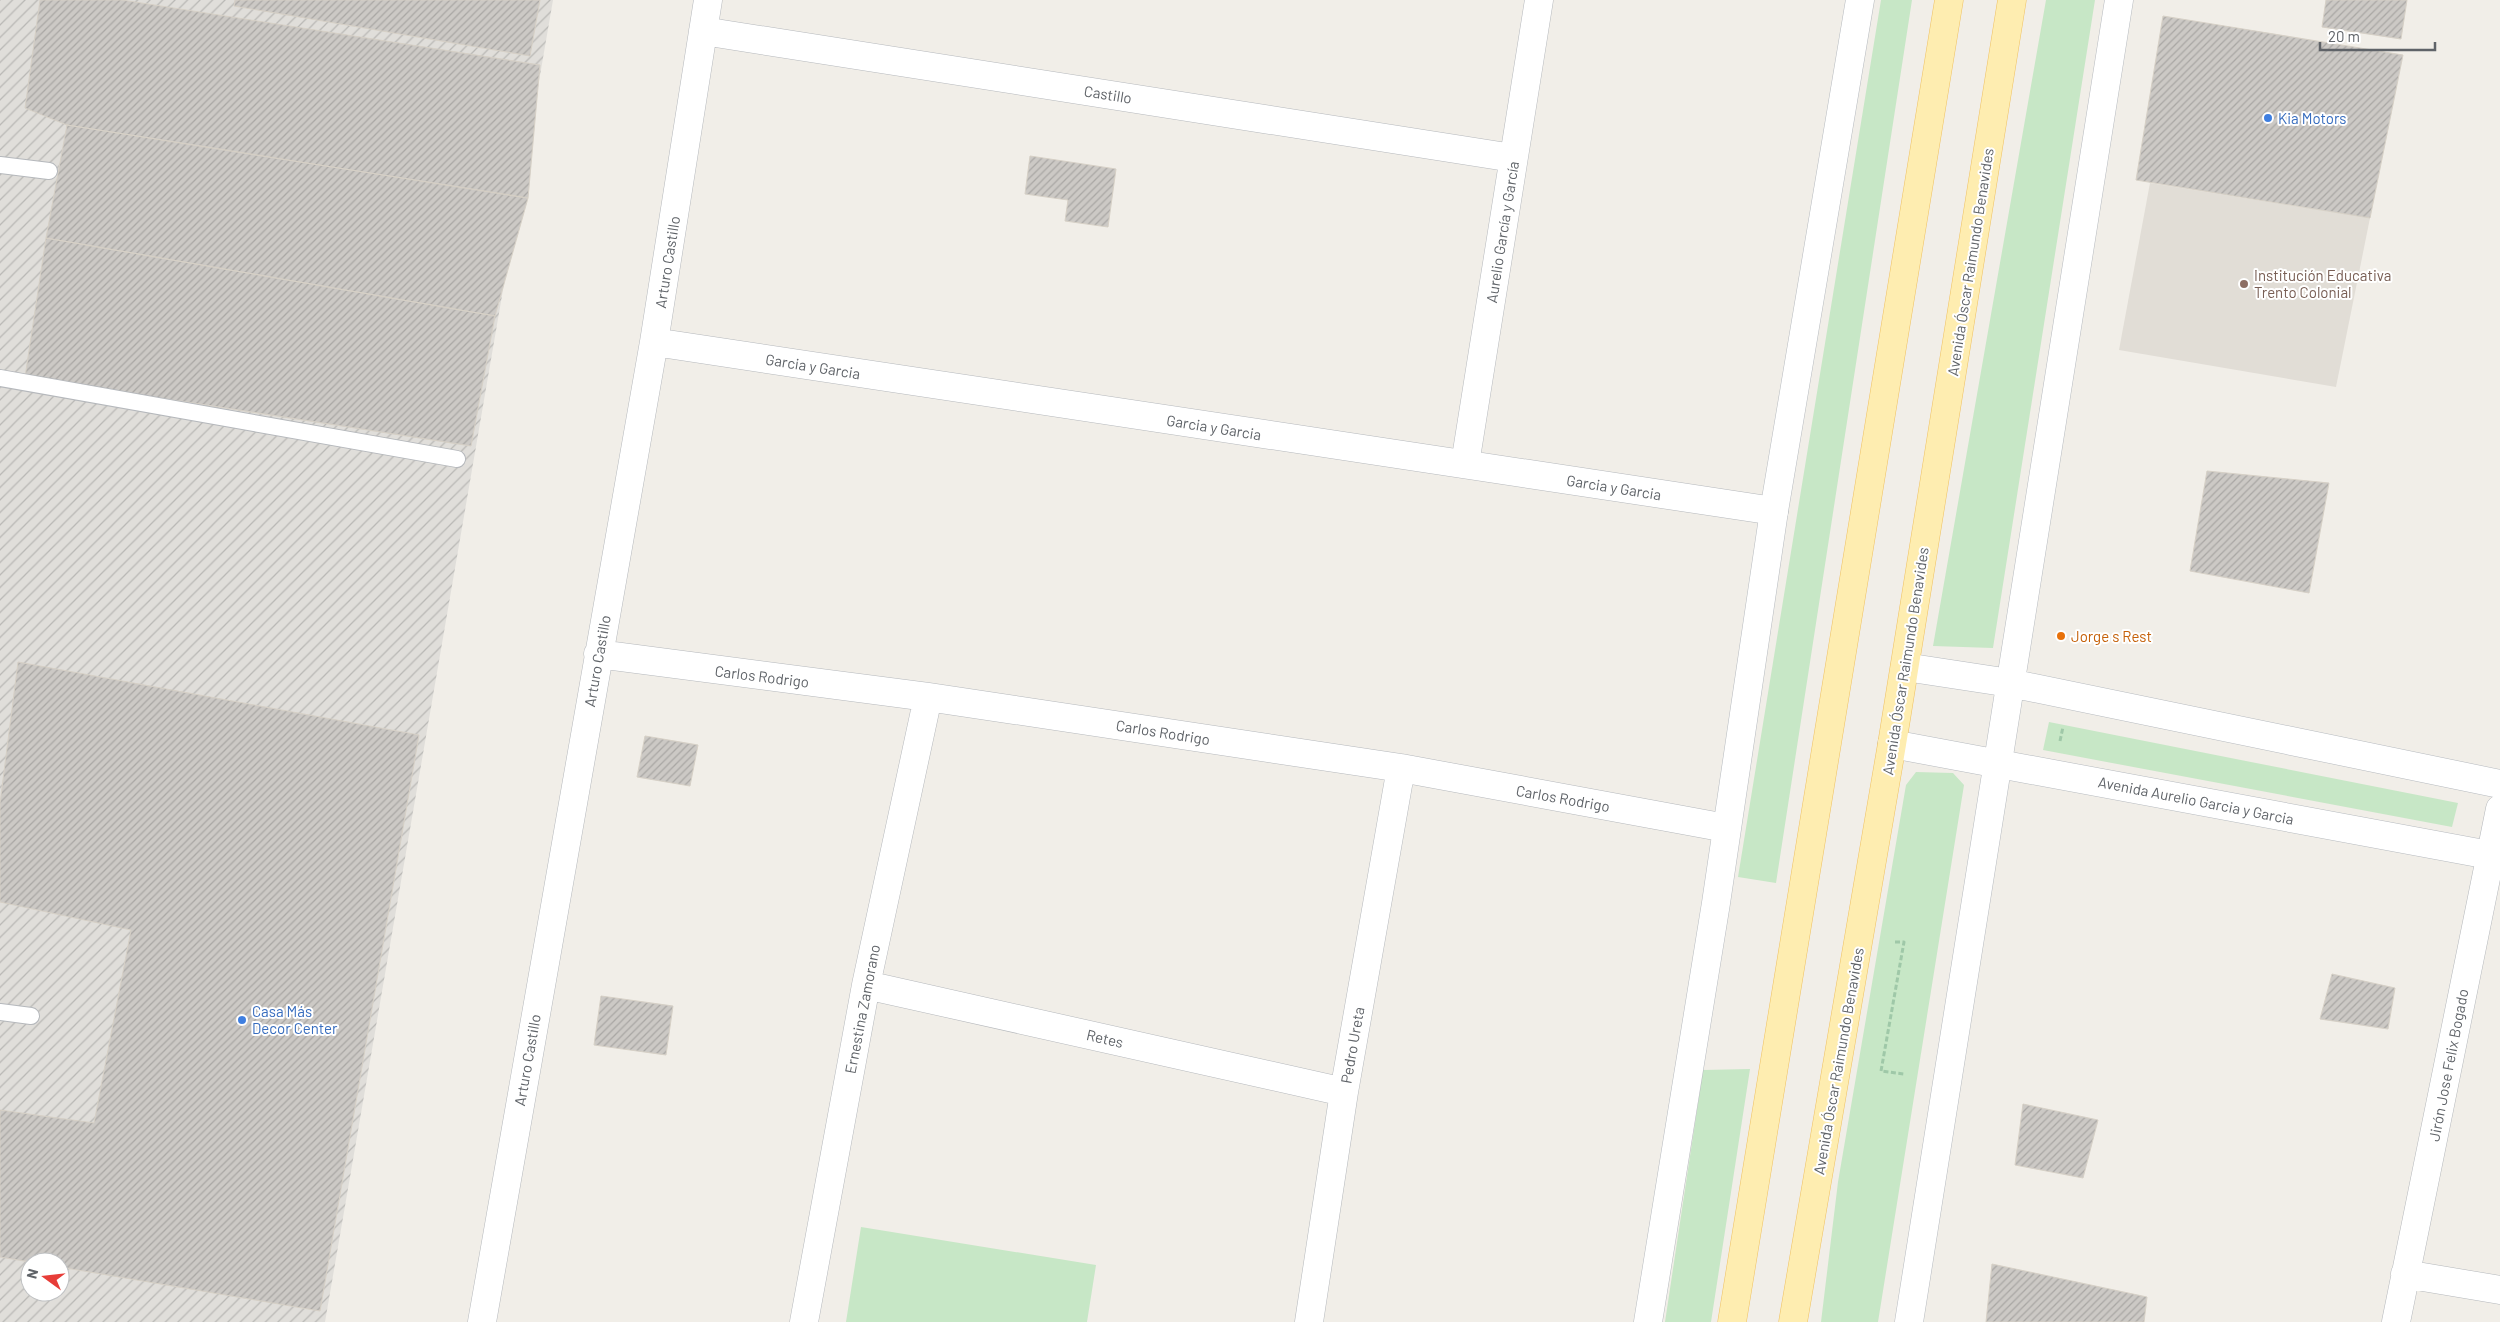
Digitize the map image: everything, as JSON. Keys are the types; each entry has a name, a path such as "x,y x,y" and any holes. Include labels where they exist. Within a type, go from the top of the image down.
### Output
{"main road":[{"path":"1732,1322 1949,0"},
{"name":"Avenida Óscar Raimundo Benavides","path":"1793,1322 1905,667 2012,0"}],"street":[{"name":"Arturo Castillo","path":"482,1322 654,342 708,0"},
{"name":"Aurelio García y García","path":"1465,464 1539,0"},
{"path":"1648,1322 1774,511 1860,0"},
{"path":"1909,1322 2119,0"},
{"name":"Castillo","path":"703,31 1513,158"},
{"name":"Garcia y Garcia","path":"654,342 1774,511"},
{"name":"Carlos Rodrigo","path":"598,654 928,697 1401,768 1726,828"},
{"path":"1905,667 2010,683 2500,784"},
{"name":"Ernestina Zamorano","path":"804,1322 866,985 928,697"},
{"name":"Avenida Aurelio Garcia y Garcia","path":"1892,744 2495,857"},
{"name":"Pedro Ureta","path":"1309,1322 1344,1092 1401,768"},
{"name":"Jirón Jose Felix Bogado","path":"2396,1322 2495,857 2500,809"},
{"name":"Retes","path":"866,985 1344,1092"},
{"path":"2405,1274 2500,1290"}],"lane":[{"path":"0,165 49,172"},
{"path":"0,378 457,459"},
{"path":"0,1012 31,1016"}],"path":[{"path":"2054,774 2068,695"},
{"path":"1894,950 1895,940 1904,942 1881,1071 1904,1074"}],"shaded area":[{"path":"0,0 553,0 325,1322 0,1322"},
{"name":"Institución Educativa Trento Colonial","path":"2150,183 2370,218 2336,387 2119,350"}],"green space":[{"path":"1881,0 1912,0 1776,883 1738,877"},
{"path":"2046,0 2095,0 1993,648 1933,646"},
{"path":"2049,722 2458,803 2452,827 2043,750"},
{"path":"1916,772 1953,773 1964,785 1878,1322 1821,1322 1838,1182 1906,785"},
{"path":"1750,1069 1711,1322 1665,1322 1703,1070"},
{"path":"861,1227 1096,1265 1087,1322 846,1322"}],"building":[{"path":"40,0 122,0 540,65 528,198 67,125 25,108"},
{"path":"235,0 540,0 530,56 234,6"},
{"path":"2326,0 2407,0 2401,39 2322,27"},
{"name":"Kia Motors","path":"2163,16 2403,55 2370,218 2136,180"},
{"path":"67,125 528,198 495,316 46,238"},
{"path":"1030,156 1116,169 1108,227 1065,221 1068,200 1025,194"},
{"path":"46,238 495,316 471,446 25,377"},
{"path":"2207,471 2329,483 2309,593 2190,571"},
{"name":"Casa Más Decor Center","path":"18,662 419,735 320,1311 70,1269 70,1252 20,1252 20,1260 0,1257 0,1110 94,1123 131,930 0,902 0,803"},
{"path":"645,736 698,745 690,786 637,777"},
{"path":"2332,974 2395,988 2388,1029 2320,1019"},
{"path":"601,996 673,1006 666,1055 594,1045"},
{"path":"2023,1104 2098,1120 2083,1178 2015,1165"},
{"path":"1992,1264 2147,1297 2144,1322 1986,1322"}],"place":[{"name":"Kia Motors","path":"2268,118"},
{"name":"Institución Educativa Trento Colonial","path":"2244,284"},
{"name":"Jorge s Rest","path":"2061,636"},
{"name":"Casa Más Decor Center","path":"242,1020"}]}
